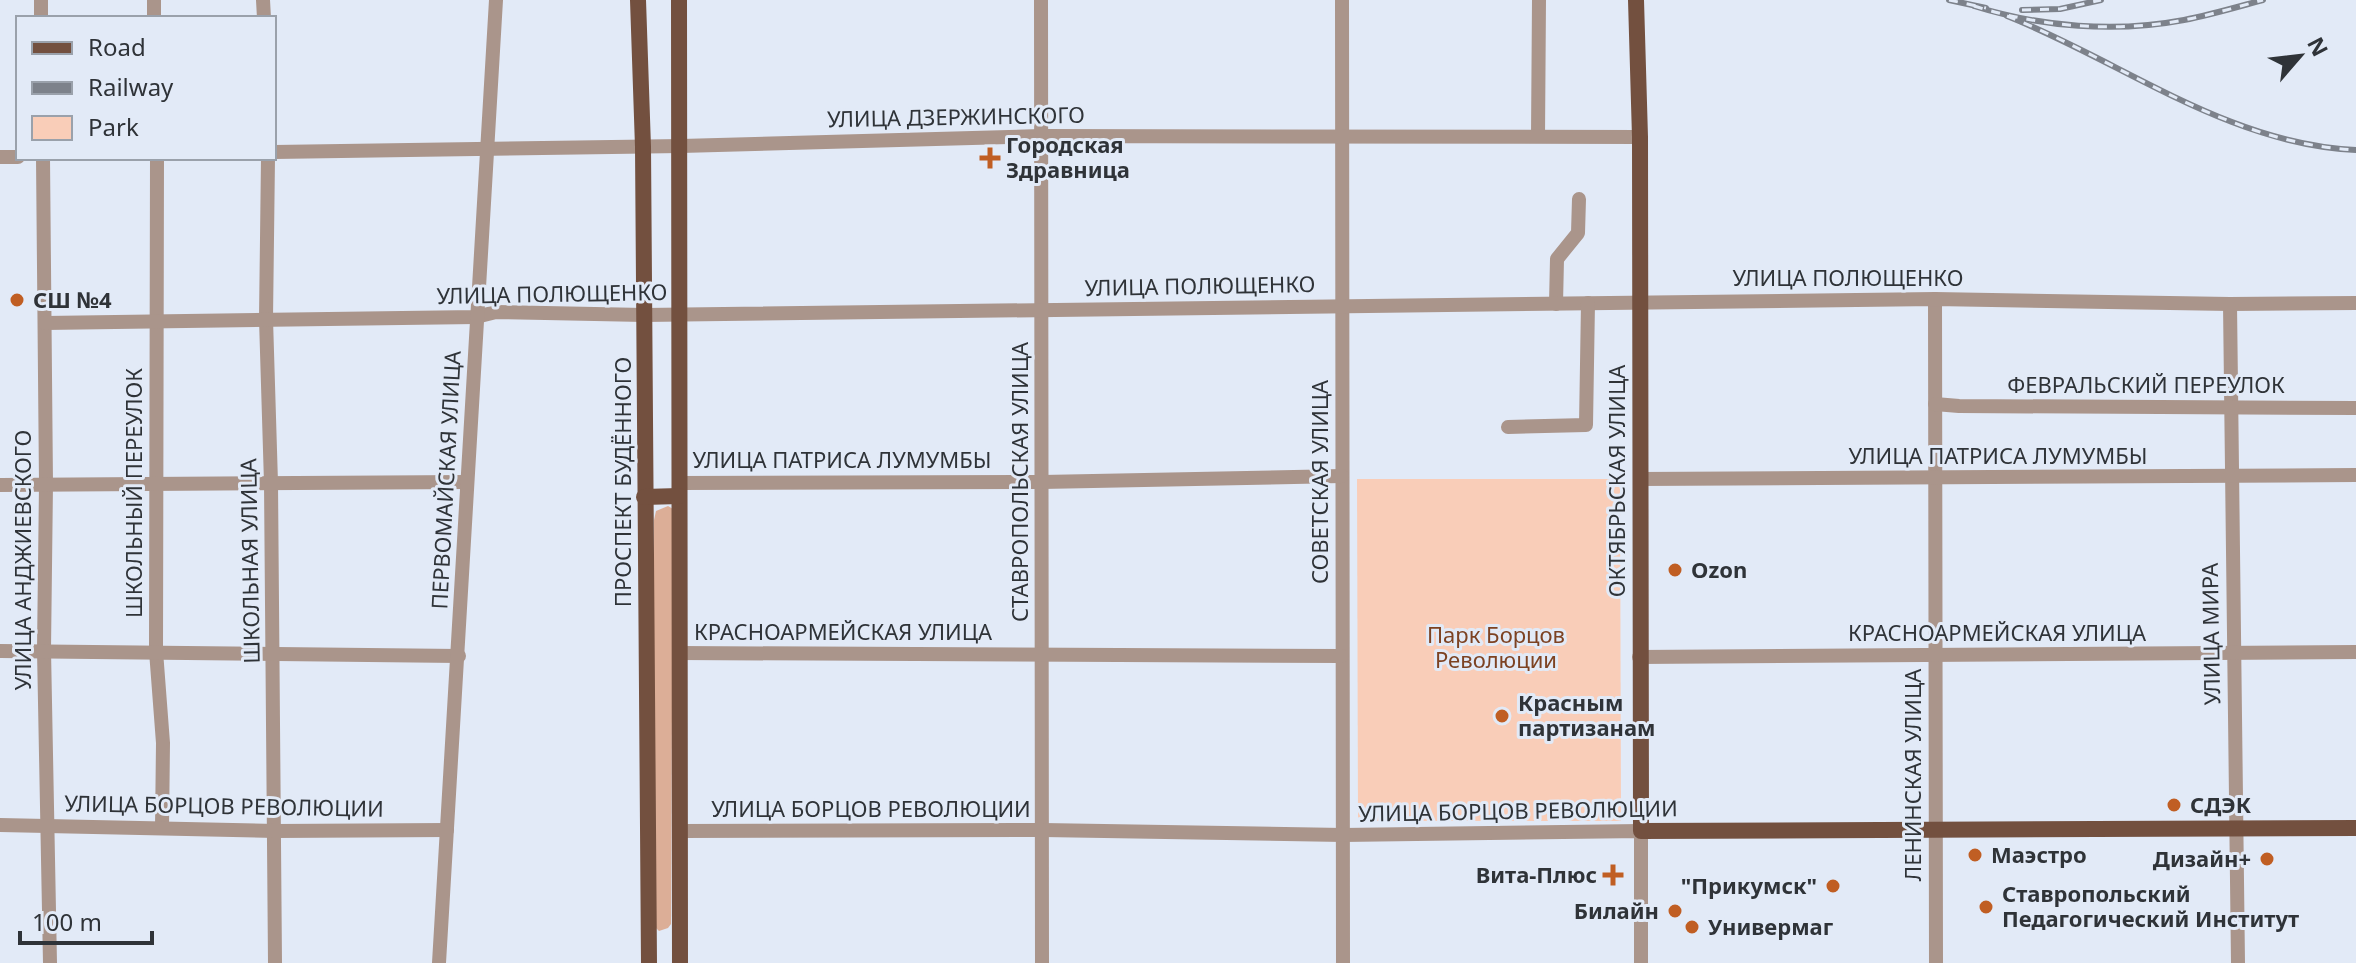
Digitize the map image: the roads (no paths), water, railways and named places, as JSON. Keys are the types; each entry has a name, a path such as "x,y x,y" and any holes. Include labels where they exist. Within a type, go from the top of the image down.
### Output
{"main road":[{"name":"ПРОСПЕКТ БУДЁННОГО","path":"638,0 643,147 649,963"},
{"path":"679,0 680,963"},
{"name":"ОКТЯБРЬСКАЯ УЛИЦА","path":"1636,0 1640,137 1641,831"},
{"path":"644,497 679,490"},
{"name":"УЛИЦА БОРЦОВ РЕВОЛЮЦИИ","path":"1641,831 2356,828"}],"street":[{"name":"ПЕРВОМАЙСКАЯ УЛИЦА","path":"439,963 496,0"},
{"name":"СТАВРОПОЛЬСКАЯ УЛИЦА","path":"1041,0 1042,963"},
{"name":"СОВЕТСКАЯ УЛИЦА","path":"1342,0 1343,963"},
{"path":"1538,136 1539,0"},
{"name":"УЛИЦА ДЗЕРЖИНСКОГО","path":"276,152 643,147 1041,136 1640,137"},
{"name":"УЛИЦА АНДЖИЕВСКОГО","path":"43,160 44,650 50,963"},
{"name":"ШКОЛЬНЫЙ ПЕРЕУЛОК","path":"157,160 157,484 154,506 156,651 163,743 162,828"},
{"name":"ШКОЛЬНАЯ УЛИЦА","path":"268,160 266,319 271,483 275,963"},
{"path":"1556,304 1557,259 1578,233 1579,199"},
{"name":"УЛИЦА ПОЛЮЩЕНКО","path":"45,323 476,317 496,312 644,315 1935,299 2356,303"},
{"name":"ЛЕНИНСКАЯ УЛИЦА","path":"1935,299 1936,963"},
{"path":"1508,427 1586,425 1588,303"},
{"name":"УЛИЦА МИРА","path":"2230,304 2238,963"},
{"name":"ФЕВРАЛЬСКИЙ ПЕРЕУЛОК","path":"1935,404 2356,408"},
{"name":"УЛИЦА ПАТРИСА ЛУМУМБЫ","path":"1640,479 2356,475"},
{"name":"УЛИЦА ПАТРИСА ЛУМУМБЫ","path":"679,490 1342,476"},
{"path":"0,485 467,482"},
{"path":"0,651 459,656"},
{"name":"КРАСНОАРМЕЙСКАЯ УЛИЦА","path":"1639,657 2356,652"},
{"name":"КРАСНОАРМЕЙСКАЯ УЛИЦА","path":"680,653 1342,656"},
{"name":"УЛИЦА БОРЦОВ РЕВОЛЮЦИИ","path":"0,825 275,831 447,830"},
{"name":"УЛИЦА БОРЦОВ РЕВОЛЮЦИИ","path":"681,831 1043,830 1343,835 1641,831"},
{"name":"ОКТЯБРЬСКАЯ УЛИЦА","path":"1641,831 1641,963"}],"railway":[{"path":"1949,0 1986,8"},
{"path":"2022,10 2060,9 2101,0"},
{"path":"1974,6 2025,19 2105,27 2184,20 2263,0"},
{"path":"2007,16 2219,117 2263,133 2309,144 2356,150"}],"place":[{"name":"Городская Здравница","path":"990,158"},
{"name":"СШ №4","path":"17,300"},
{"name":"Ozon","path":"1675,570"},
{"name":"Красным партизанам","path":"1502,716"},
{"name":"СДЭК","path":"2174,805"},
{"name":"Маэстро","path":"1975,855"},
{"name":"Дизайн+","path":"2267,859"},
{"name":"Вита-Плюс","path":"1613,875"},
{"name":"\"Прикумск\"","path":"1833,886"},
{"name":"Ставропольский Педагогический Институт","path":"1986,907"},
{"name":"Билайн","path":"1675,911"},
{"name":"Универмаг","path":"1692,927"}],"park label":[{"name":"Парк Борцов Революции","path":"1496,648"}]}
